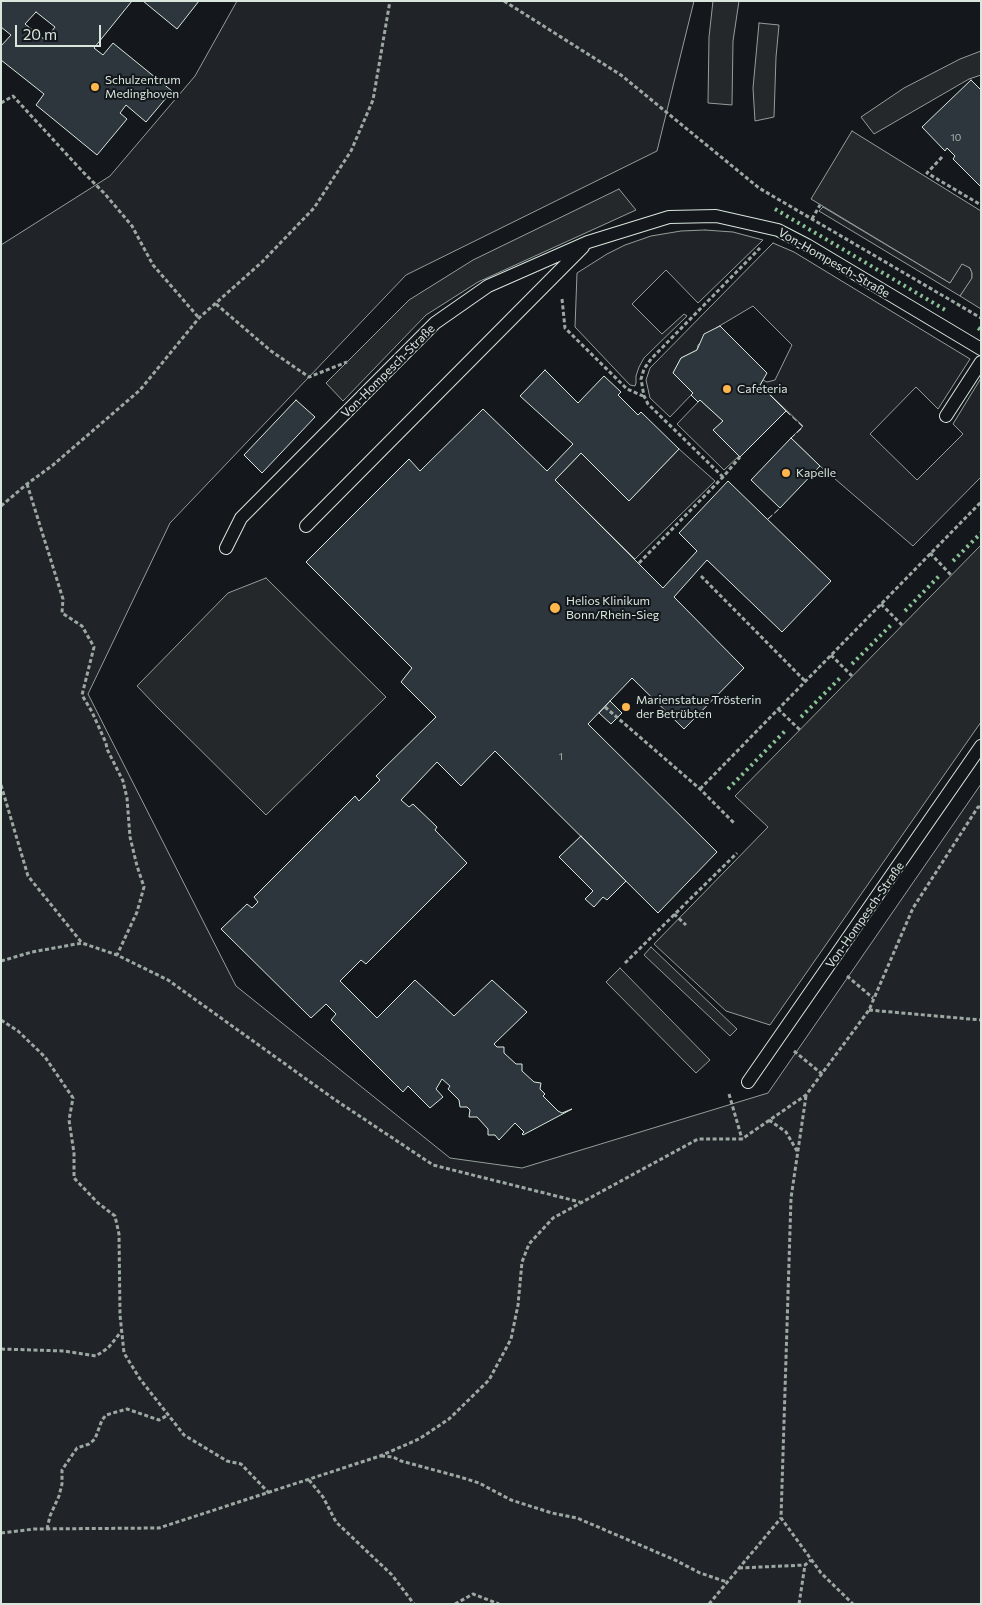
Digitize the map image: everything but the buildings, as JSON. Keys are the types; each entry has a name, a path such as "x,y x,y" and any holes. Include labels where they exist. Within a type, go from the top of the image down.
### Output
{"lane":[{"name":"Von-Hompesch-Straße","path":"226,548 241,518 435,323 488,286 588,242 669,216 716,216 778,230 807,245 981,349"},
{"name":"Von-Hompesch-Straße","path":"306,526 588,242"},
{"path":"946,416 981,362"},
{"name":"Von-Hompesch-Straße","path":"748,1082 981,746"}],"path":[{"path":"1,506 27,484 53,466 140,390 198,318 262,262 314,208 351,151 372,100 390,1"},
{"path":"504,1 621,75 758,188 981,318"},
{"path":"1,103 13,96 105,194 132,226 153,265 198,318"},
{"path":"942,157 927,173 981,205"},
{"path":"812,219 820,205"},
{"path":"723,477 648,404 644,396 641,379 644,369 651,359 778,230"},
{"path":"560,270 565,328 627,389 644,396"},
{"path":"216,304 271,351 309,377 347,362"},
{"path":"639,563 740,457"},
{"path":"27,484 63,599 62,612 82,626 94,647 82,695 92,712 123,781 127,798 130,837 144,886 136,912 117,955"},
{"path":"700,789 981,502"},
{"path":"930,553 951,576"},
{"path":"701,576 805,680"},
{"path":"881,604 902,625"},
{"path":"831,655 852,676"},
{"path":"605,707 700,789 735,824"},
{"path":"778,709 800,730"},
{"path":"1,785 28,876 82,943"},
{"path":"978,807 981,803"},
{"path":"625,962 737,853"},
{"path":"674,914 686,925"},
{"path":"1,961 32,952 82,943 117,955 168,980 334,1099 433,1165 581,1202 553,1218 529,1244 522,1262 518,1305 512,1338 489,1380 449,1419 419,1439 380,1456 159,1528 47,1529 1,1534"},
{"path":"832,963 873,998"},
{"path":"869,1010 981,1020"},
{"path":"1,1020 18,1031 45,1057 73,1098 69,1120 74,1153 74,1178 98,1203 115,1216 119,1234 118,1278 124,1353 140,1379 184,1435 227,1461 241,1464 270,1493"},
{"path":"779,1038 822,1074"},
{"path":"727,1087 742,1139"},
{"path":"806,1095 791,1198 781,1518 821,1574 853,1604"},
{"path":"769,1120 786,1132 798,1151"},
{"path":"1,1349 64,1350 96,1356 108,1348 121,1332"},
{"path":"47,1529 50,1516 59,1496 62,1484 62,1470 77,1448 90,1444 95,1439 102,1420 106,1415 127,1409 159,1420 168,1415"},
{"path":"380,1456 393,1457 460,1477 511,1500 552,1513 577,1518 675,1560 700,1573 727,1582"},
{"path":"309,1480 323,1497 336,1522 392,1575 414,1604"},
{"path":"709,1604 781,1518"},
{"path":"738,1568 805,1564 811,1560"},
{"path":"799,1604 805,1564"},
{"path":"455,1604 473,1594 499,1604"}],"shaded area":[{"path":"237,1 694,1 657,151 406,275 170,523 88,694 236,986 450,1158 522,1168 768,1093 981,784 981,1604 1,1604 1,245 110,176 195,76"},
{"path":"713,1 739,1 733,41 732,105 708,103 709,37"},
{"path":"759,23 779,25 774,117 755,121 753,88"},
{"path":"981,51 981,75 969,79 874,134 861,117 904,88 960,59"},
{"path":"852,131 981,211 981,309 960,296 972,278 970,268 962,264 950,283 811,199"},
{"path":"619,189 636,210 478,282 426,315 343,401 326,383 409,300 473,260"},
{"path":"823,207 950,283 962,263 970,268 972,279 960,296 819,211"},
{"path":"681,231 733,232 763,240 698,303 666,270 632,304 662,334 684,314 687,316 644,358 636,376 635,386 630,385 575,327 577,273 625,245 651,236"},
{"path":"773,243 794,252 970,359 938,409 916,387 870,434 917,480 963,434 953,424 981,378 981,477 913,546 820,466 791,438 803,426 760,385 763,380 767,382 775,380 792,345 753,306 716,328 698,345 697,350 681,358 673,373 693,393 670,417 650,398 646,380 650,368"},
{"path":"700,400 723,421 714,430 739,456 724,470 677,424"},
{"path":"679,449 715,481 635,559 555,480 581,453 629,501"},
{"path":"981,545 981,722 770,1025 726,1011 654,944 768,827 735,796"},
{"path":"266,578 386,697 266,815 137,686 228,593"},
{"path":"651,947 737,1029 730,1036 644,955"},
{"path":"620,968 710,1060 696,1073 606,982"}],"hedge":[{"path":"775,209 947,311"},
{"path":"953,561 981,533"},
{"path":"905,611 939,576"},
{"path":"852,664 891,625"},
{"path":"801,717 842,676"},
{"path":"728,789 787,729"}],"fence":[{"path":"786,411 803,427 791,438"},
{"path":"768,519 780,508"}],"place":[{"name":"Schulzentrum Medinghoven","path":"95,87"},
{"name":"Cafeteria","path":"727,389"},
{"name":"Kapelle","path":"786,473"},
{"name":"Helios Klinikum Bonn/Rhein-Sieg","path":"555,608"},
{"name":"Marienstatue Trösterin der Betrübten","path":"626,707"}]}
